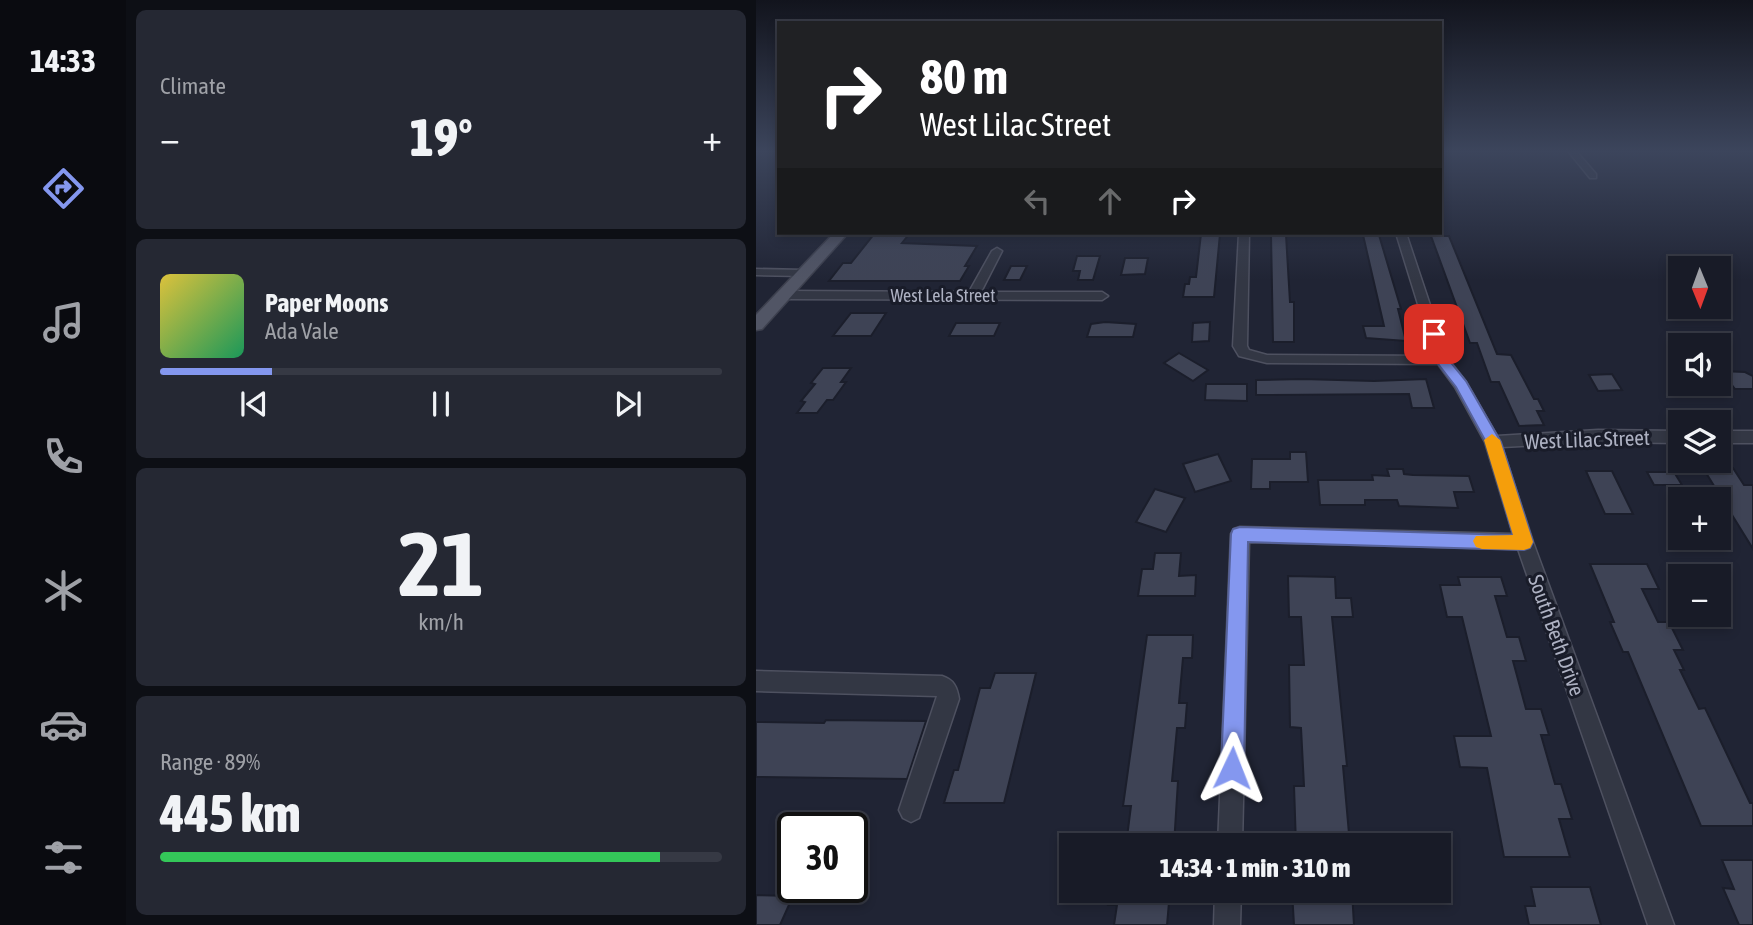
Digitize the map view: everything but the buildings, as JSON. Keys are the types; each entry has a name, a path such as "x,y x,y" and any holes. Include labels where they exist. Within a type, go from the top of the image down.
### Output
{"main road":[{"path":"756,325 839,235"}],"street":[{"path":"1244,235 1240,346 1244,353 1267,359 1442,360"},
{"name":"South Beth Drive","path":"1402,235 1442,360 1461,385 1493,442 1524,542 1661,925"},
{"path":"974,294 997,251"},
{"path":"756,272 804,273"},
{"name":"West Lela Street","path":"783,295 1102,296"},
{"name":"West Lilac Street","path":"1493,442 1598,436 1668,437"},
{"path":"1731,437 1753,437"},
{"path":"1230,833 1240,534 1524,542"},
{"path":"756,681 942,686 947,691 948,699 911,810"},
{"path":"1227,925 1228,903"}],"slow traffic":[{"path":"1482,541 1524,542 1492,440"}],"route":[{"path":"1232,768 1240,534 1524,542 1493,442 1461,385 1442,360 1434,334"}]}
